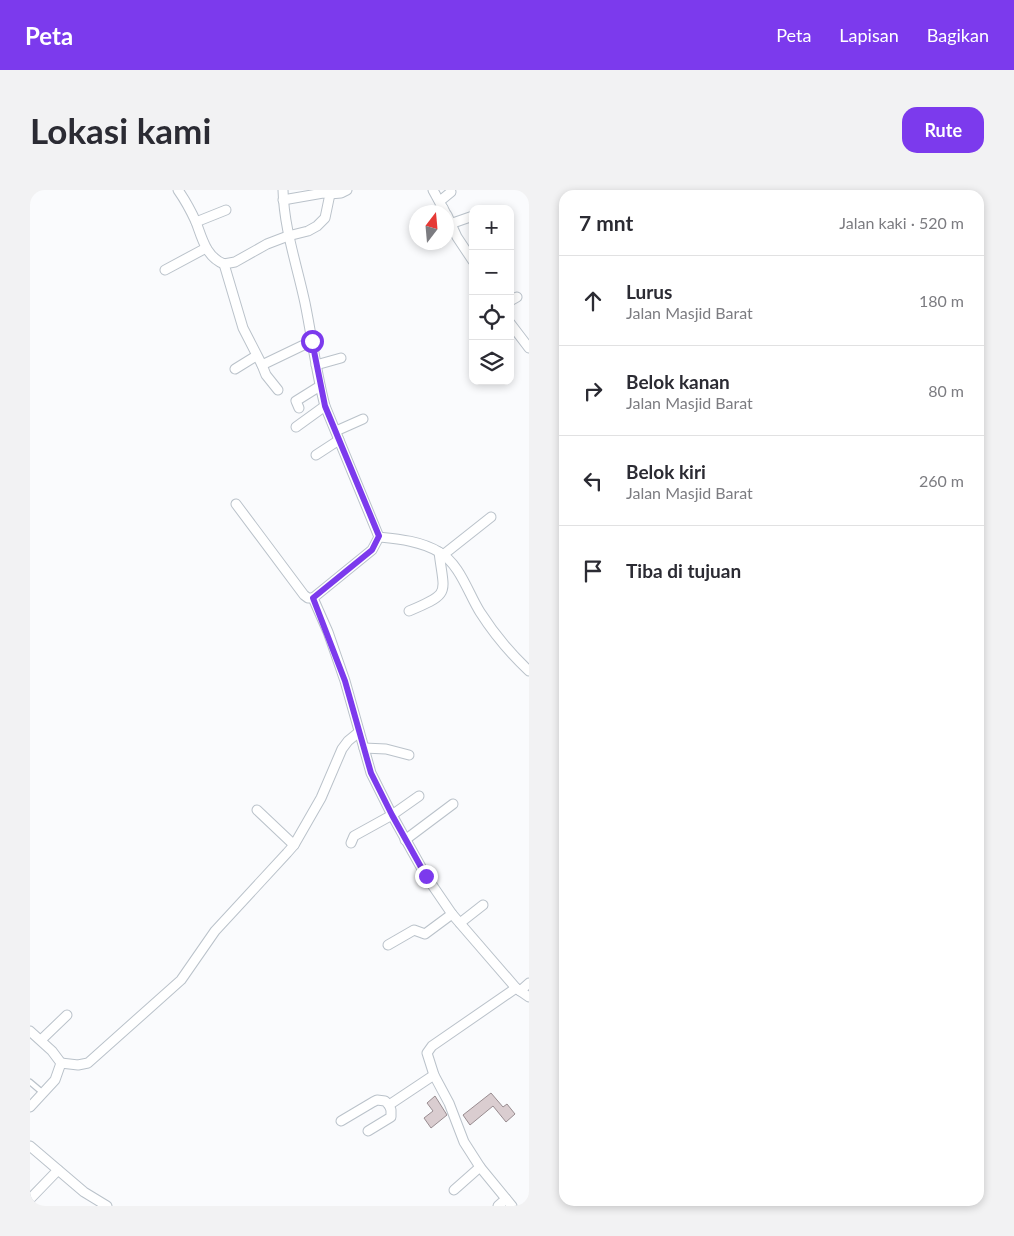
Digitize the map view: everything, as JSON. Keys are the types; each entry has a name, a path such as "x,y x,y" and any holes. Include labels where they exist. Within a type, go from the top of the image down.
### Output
{"street":[{"path":"178,190 188,205 206,248 215,259 224,264 235,262 260,247 288,236 308,231 321,223 326,214 330,194"},
{"path":"236,504 304,596 308,598 313,598 372,550 379,536 325,406 304,296 288,236 283,190"},
{"path":"283,200 313,192 330,194 341,193 347,190"},
{"path":"435,191 442,205"},
{"path":"447,205 451,192"},
{"path":"196,222 226,210"},
{"path":"454,213 469,215"},
{"path":"454,228 469,254"},
{"path":"165,270 206,248"},
{"path":"224,264 242,328 266,375 278,390"},
{"path":"514,328 529,348"},
{"path":"262,365 312,341"},
{"path":"235,369 256,356"},
{"path":"316,365 341,358"},
{"path":"299,408 296,400 320,386"},
{"path":"296,427 325,406"},
{"path":"316,455 337,435 363,419"},
{"path":"441,554 491,517"},
{"path":"379,536 410,541 441,554 462,579 478,610 505,648 529,671"},
{"path":"409,611 433,601 441,593 444,582 441,554"},
{"path":"313,598 345,681 371,773 405,840 426,876 452,914 518,989 529,998"},
{"path":"30,1107 43,1093 59,1070 88,1063 170,990 191,966 215,931 294,845 321,798 342,749 358,732"},
{"path":"364,748 386,749 409,754"},
{"path":"351,843 354,836 392,815 419,796"},
{"path":"405,840 453,804"},
{"path":"257,810 294,845"},
{"path":"460,923 483,905"},
{"path":"388,946 414,930 425,934 452,914"},
{"path":"498,1206 509,1202 480,1168 464,1142 449,1104 434,1075 427,1053 429,1049 529,983"},
{"path":"41,1040 66,1015"},
{"path":"30,1030 41,1040 59,1070"},
{"path":"389,1105 434,1075"},
{"path":"341,1121 378,1100 384,1101 389,1105 391,1117 368,1131"},
{"path":"30,1146 84,1192 106,1206"},
{"path":"454,1190 480,1168"},
{"path":"30,1199 58,1170"}],"lane":[{"path":"30,1082 43,1093"}],"building":[{"path":"491,1093 503,1107 507,1104 515,1114 506,1122 493,1106 470,1125 463,1115"},
{"path":"435,1096 447,1115 431,1128 424,1118 433,1111 427,1103"}],"route":[{"path":"312,341 325,406 379,536 372,550 313,598 328,632 345,681 358,732 377,788 426,876"}]}
